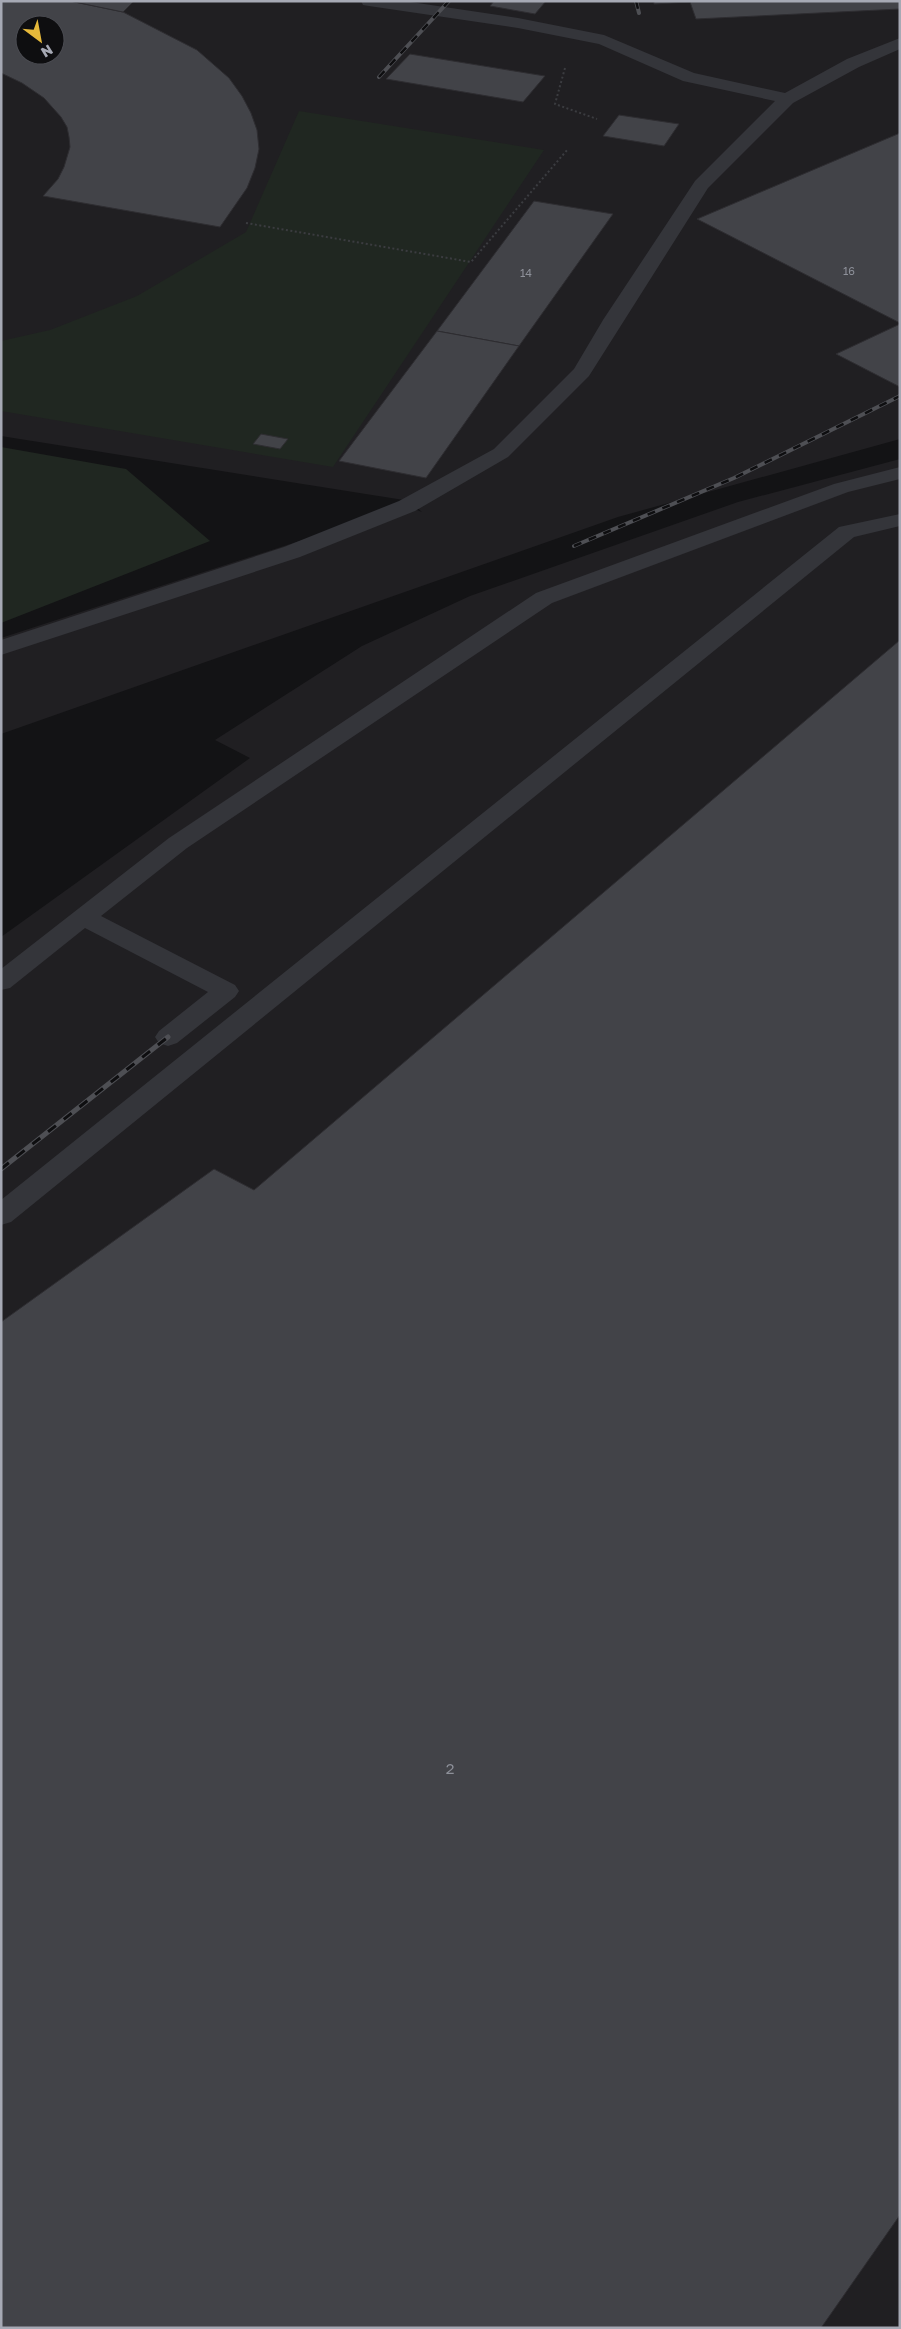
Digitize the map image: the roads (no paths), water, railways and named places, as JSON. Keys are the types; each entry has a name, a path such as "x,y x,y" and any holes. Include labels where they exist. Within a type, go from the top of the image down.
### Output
{"street":[{"path":"370,1 518,23 604,40 689,77 786,100"},
{"path":"1,648 292,552 406,506 501,453 582,372 613,320 701,185 786,100 852,63 900,43"},
{"path":"1,982 178,842 544,598 841,488 900,473"},
{"path":"1,1215 847,532 900,520"},
{"path":"83,917 226,991 168,1037"}],"railway":[{"path":"379,77 449,1"},
{"path":"636,1 639,13"},
{"path":"574,546 734,478 900,396"},
{"path":"1,1169 168,1037"}]}
